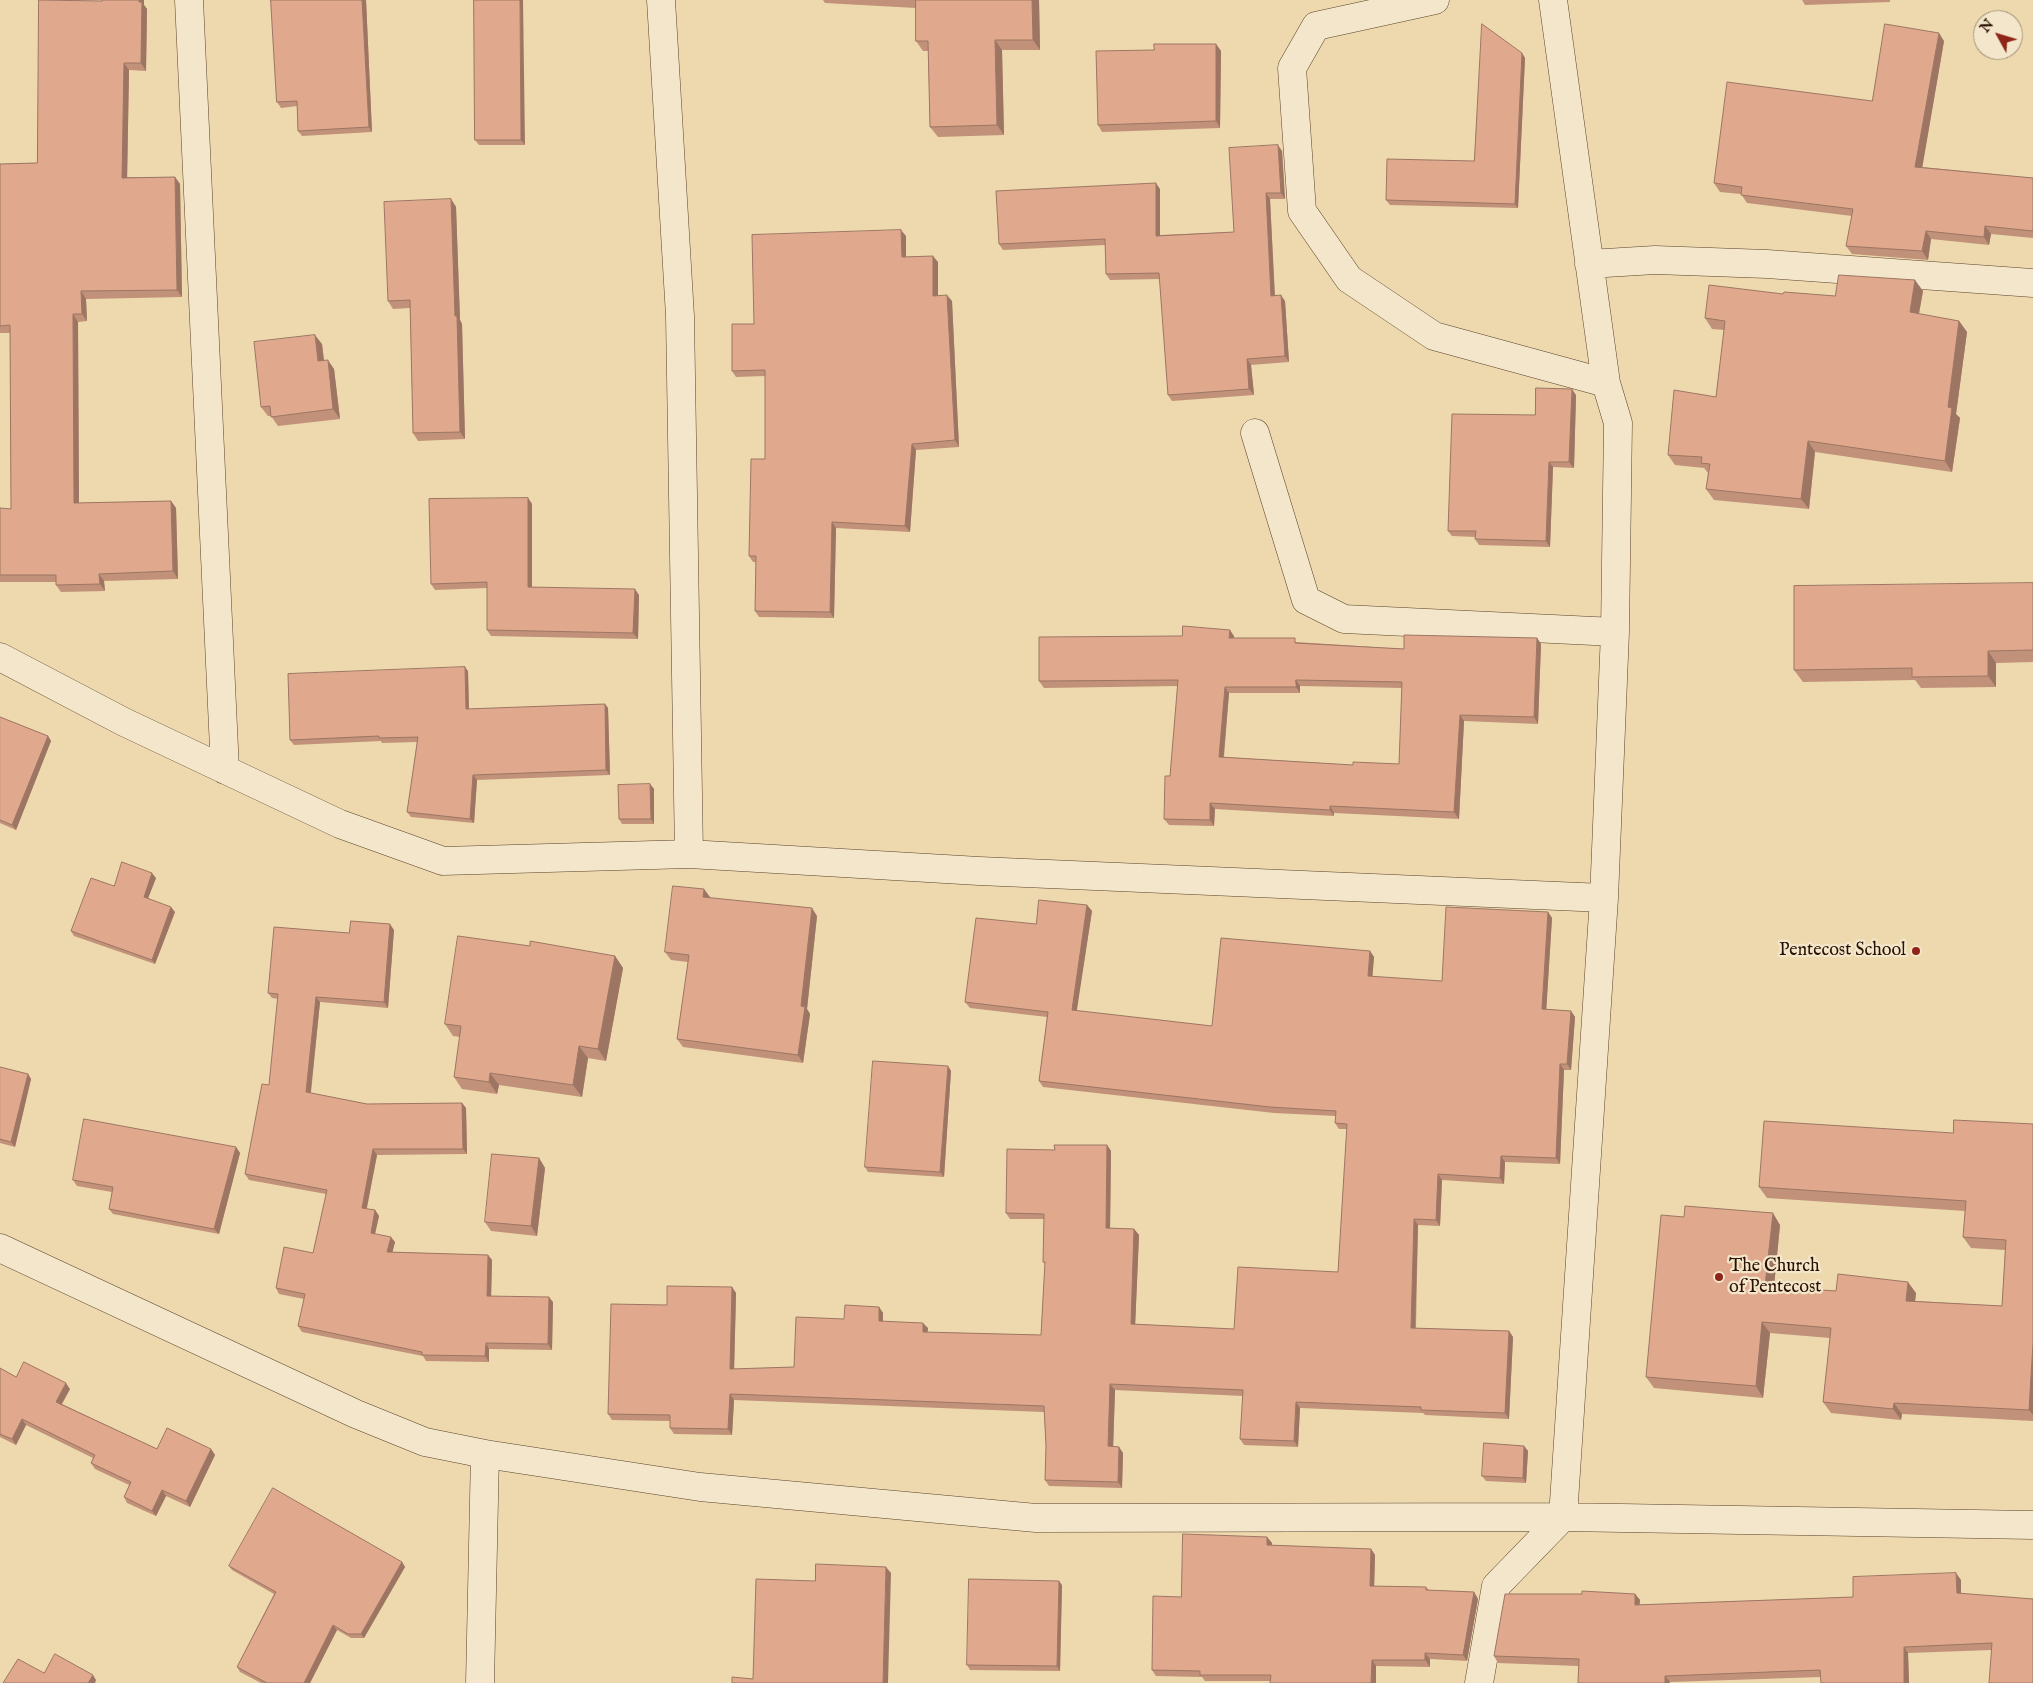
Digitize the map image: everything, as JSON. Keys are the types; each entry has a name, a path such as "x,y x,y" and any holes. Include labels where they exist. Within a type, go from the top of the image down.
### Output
{"street":[{"path":"189,0 225,770"},
{"path":"661,0 680,316 689,854"},
{"path":"1435,0 1316,26 1292,68 1302,211 1349,279 1434,336 1606,383"},
{"path":"1479,1683 1496,1586 1563,1517 1604,898 1615,632 1618,423 1606,383 1552,0"},
{"path":"1589,264 1655,260 1767,264 2033,283"},
{"path":"1255,433 1306,600 1344,619 1615,632"},
{"path":"0,657 124,722 340,824 443,861 689,854 979,871 1604,898"},
{"path":"0,1248 356,1414 425,1442 486,1454 700,1487 1036,1518 1563,1517 2033,1526"},
{"path":"480,1683 486,1454"}],"building":[{"path":"39,0 139,0 139,2 142,2 141,63 124,63 122,178 175,177 177,290 81,291 82,314 73,314 74,503 171,501 173,571 99,574 100,584 56,585 56,575 0,575 0,508 11,509 10,325 0,326 0,164 37,163"},
{"path":"271,0 362,0 369,127 298,131 297,101 277,102"},
{"path":"474,0 520,0 521,140 475,140"},
{"path":"916,0 1032,0 1033,40 995,40 997,125 930,127 928,41 916,41"},
{"path":"1482,24 1522,53 1515,204 1386,200 1387,159 1474,161"},
{"path":"1885,24 1939,33 1915,167 2033,178 2033,231 1985,226 1984,237 1926,231 1922,251 1846,246 1853,209 1741,195 1742,187 1714,183 1727,82 1872,101"},
{"path":"1154,44 1216,44 1216,121 1098,125 1096,51 1154,50"},
{"path":"1278,145 1281,193 1266,193 1271,296 1281,295 1285,356 1247,359 1249,389 1168,395 1159,273 1106,274 1105,239 999,244 996,191 1156,183 1156,236 1234,232 1229,148"},
{"path":"451,199 460,432 413,433 410,300 388,301 384,202"},
{"path":"901,230 902,257 933,256 933,296 947,295 955,440 912,444 905,526 832,522 830,612 755,611 756,556 749,556 751,459 765,459 765,370 732,371 732,324 754,324 752,235"},
{"path":"1839,275 1915,280 1910,312 1959,321 1948,407 1952,408 1945,461 1808,441 1801,499 1706,489 1710,464 1701,463 1702,457 1668,455 1674,390 1716,397 1725,321 1705,318 1709,285 1783,294 1784,292 1835,296"},
{"path":"315,335 318,361 328,360 333,409 271,417 270,406 261,407 254,342"},
{"path":"1536,388 1572,389 1569,462 1549,462 1546,541 1475,539 1476,531 1448,531 1452,414 1535,415"},
{"path":"528,498 528,587 635,589 633,633 487,630 487,582 431,584 429,499"},
{"path":"2033,583 2033,650 1988,651 1988,676 1912,677 1912,668 1794,670 1794,586"},
{"path":"1183,626 1230,630 1229,638 1295,638 1295,643 1404,649 1404,635 1537,638 1534,717 1460,715 1454,812 1330,806 1330,810 1210,803 1210,820 1164,819 1165,776 1170,776 1178,680 1039,681 1039,637 1182,636","holes":["1296,680 1402,682 1399,764 1353,762 1353,765 1219,757 1225,687 1296,687"]},
{"path":"465,667 466,709 605,704 606,770 473,775 470,819 407,812 418,737 379,738 379,736 290,740 288,674"},
{"path":"0,717 48,736 12,825 0,820"},
{"path":"650,784 651,819 619,819 618,785"},
{"path":"122,862 152,873 144,897 171,907 152,960 71,931 91,878 114,886"},
{"path":"673,886 704,889 703,897 812,908 801,1006 805,1007 798,1055 677,1039 689,955 665,952"},
{"path":"1039,900 1087,905 1072,1010 1212,1026 1221,938 1370,951 1368,976 1442,981 1446,907 1548,912 1542,1009 1571,1011 1567,1064 1560,1064 1556,1158 1501,1156 1500,1178 1438,1174 1436,1220 1414,1219 1411,1328 1509,1331 1505,1413 1421,1410 1421,1407 1296,1402 1294,1441 1240,1439 1243,1390 1110,1384 1108,1446 1119,1447 1118,1482 1045,1480 1044,1406 730,1394 728,1429 670,1428 670,1415 608,1414 611,1304 667,1305 667,1286 732,1287 730,1369 794,1367 796,1317 844,1319 845,1305 879,1307 879,1321 923,1323 923,1332 1041,1335 1045,1262 1043,1262 1044,1214 1006,1213 1007,1149 1055,1150 1054,1145 1107,1145 1106,1228 1134,1229 1131,1324 1234,1329 1238,1267 1338,1272 1347,1124 1335,1123 1336,1111 1270,1107 1039,1081 1048,1012 965,1002 976,918 1036,924"},
{"path":"351,921 390,924 384,1002 316,997 306,1092 367,1104 462,1103 463,1149 373,1149 362,1208 375,1210 371,1233 391,1237 387,1252 488,1255 487,1296 549,1297 548,1344 486,1343 485,1356 422,1355 422,1352 298,1326 305,1294 276,1288 284,1247 313,1253 327,1190 245,1174 262,1084 269,1085 278,994 268,993 274,927 349,933"},
{"path":"458,936 530,946 530,941 615,956 598,1049 579,1046 573,1085 490,1073 489,1082 454,1077 461,1026 445,1024"},
{"path":"873,1061 948,1066 940,1172 865,1167"},
{"path":"0,1067 28,1074 11,1142 0,1139"},
{"path":"84,1119 236,1147 214,1229 109,1209 113,1187 73,1180"},
{"path":"1954,1120 2033,1124 2033,1343 2029,1410 1894,1403 1893,1409 1823,1402 1831,1328 1762,1322 1756,1386 1646,1377 1661,1215 1684,1217 1685,1206 1773,1213 1765,1286 1836,1291 1838,1274 1908,1282 1906,1301 2002,1306 2006,1240 1963,1237 1966,1201 1759,1187 1764,1121 1953,1133"},
{"path":"492,1154 539,1158 531,1226 485,1222"},
{"path":"24,1362 66,1383 56,1402 157,1449 167,1428 211,1449 186,1501 162,1490 152,1511 124,1497 131,1482 91,1463 95,1455 22,1419 12,1439 0,1434 0,1368 16,1377"},
{"path":"1484,1443 1524,1446 1523,1478 1482,1476"},
{"path":"273,1488 402,1562 361,1634 348,1634 333,1625 304,1683 267,1683 237,1667 276,1592 229,1566"},
{"path":"1183,1534 1267,1537 1267,1545 1371,1549 1370,1586 1426,1587 1426,1590 1474,1592 1463,1655 1425,1653 1425,1660 1372,1660 1371,1683 1270,1683 1271,1675 1200,1675 1200,1671 1152,1670 1153,1596 1181,1597"},
{"path":"816,1564 886,1567 883,1683 732,1683 732,1677 753,1679 756,1579 815,1581"},
{"path":"1956,1573 1957,1593 2033,1599 2033,1683 1989,1683 1992,1643 1904,1647 1904,1683 1821,1683 1820,1670 1665,1676 1665,1683 1578,1683 1579,1659 1494,1656 1505,1594 1582,1594 1582,1591 1635,1594 1635,1605 1853,1597 1853,1577"},
{"path":"969,1579 1059,1581 1057,1666 967,1665"},
{"path":"55,1654 93,1675 88,1683 3,1683 18,1659 44,1673"}],"place":[{"name":"Pentecost School","path":"1916,951"},
{"name":"The Church of Pentecost","path":"1719,1277"}]}
